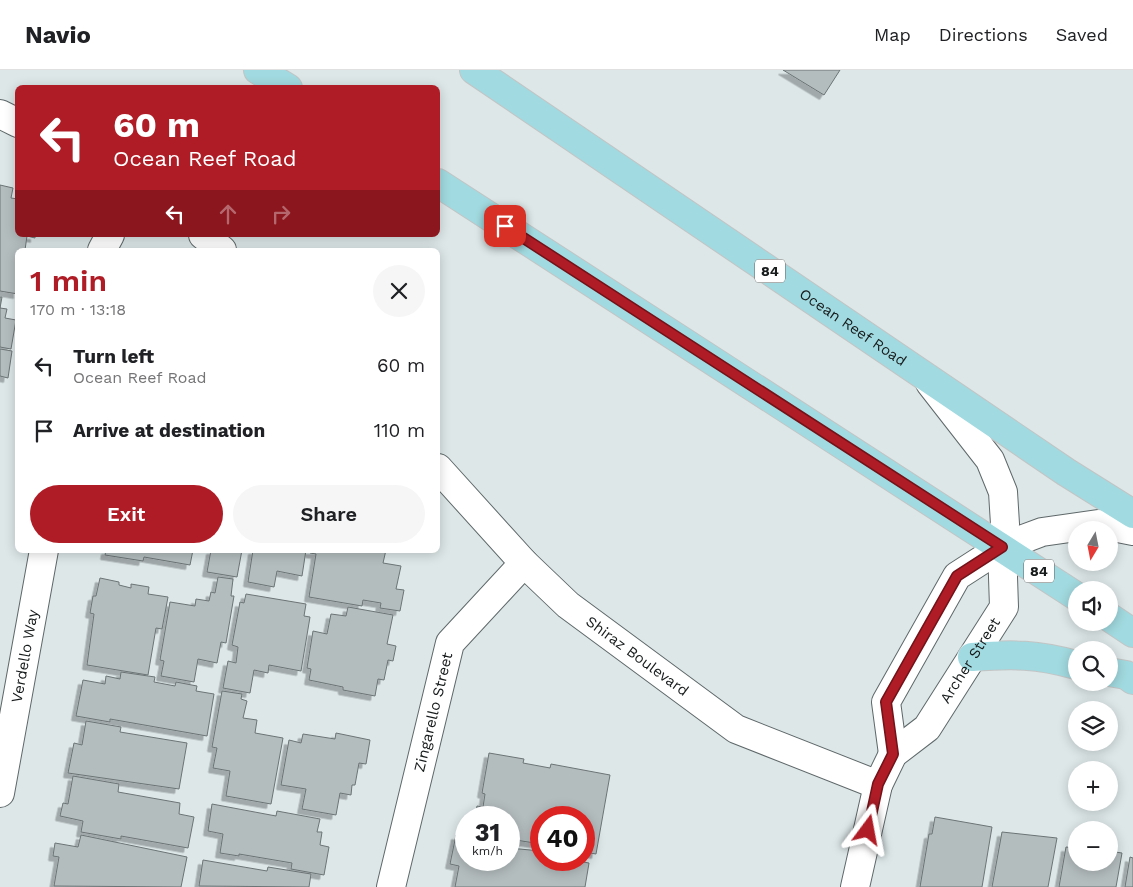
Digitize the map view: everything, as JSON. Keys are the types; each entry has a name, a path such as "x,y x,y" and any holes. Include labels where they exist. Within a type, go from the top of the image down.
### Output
{"main road":[{"path":"258,70 283,85"},
{"name":"Ocean Reef Road","path":"474,70 923,375 1133,514"},
{"name":"84","path":"440,184 1068,591"},
{"path":"1118,623 1133,633"},
{"path":"972,657 1018,654 1046,657 1068,663"},
{"path":"1118,674 1126,675 1133,680"}],"street":[{"path":"0,114 15,121"},
{"path":"206,237 219,248"},
{"name":"Archer Street","path":"855,887 878,784 893,754 927,728 1004,607 1002,547 1005,524 1003,492 990,460 923,375"},
{"name":"Shiraz Boulevard","path":"440,470 524,563 568,605 736,729 878,784"},
{"path":"893,754 886,702 957,576 1002,547 1026,536 1065,527 1098,524 1133,531"},
{"name":"Verdello Way","path":"0,793 43,553"},
{"name":"Zingarello Street","path":"391,887 450,643 524,563"}],"building":[{"path":"783,70 840,70 824,95"},
{"path":"0,185 13,188 11,198 15,199 15,237 27,237 25,248 15,248 15,294 0,291"},
{"path":"0,308 7,309 5,318 15,320 15,326 11,349 0,347"},
{"path":"0,349 12,351 8,378 0,376"},
{"path":"105,553 192,553 190,565 144,557 143,561 105,555"},
{"path":"210,553 241,553 237,577 207,572"},
{"path":"253,553 306,553 302,576 277,571 274,587 248,582"},
{"path":"310,553 385,553 383,563 401,566 396,589 404,590 400,611 380,608 381,603 363,600 362,606 309,597 316,554"},
{"path":"218,577 233,579 231,596 234,596 226,643 221,642 217,663 198,659 194,682 161,676 164,661 160,660 170,602 195,606 196,599 209,601 211,592 215,593"},
{"path":"100,578 119,582 119,585 131,588 131,584 149,587 148,594 168,597 162,629 156,628 148,675 87,665 94,614 90,613 93,596 96,596"},
{"path":"246,594 306,604 304,616 310,617 301,671 269,665 268,673 254,670 250,693 223,688 228,661 236,663 238,647 232,645 240,602 244,603"},
{"path":"348,607 393,615 387,644 396,646 393,661 388,660 384,680 378,679 375,696 343,690 343,687 309,680 311,669 307,668 313,631 327,634 331,614 346,616"},
{"path":"121,672 155,677 154,682 175,686 176,682 197,686 196,691 214,694 207,736 110,719 110,722 76,716 83,680 105,684 106,676 120,679"},
{"path":"222,691 242,694 241,699 247,701 243,718 257,720 255,733 283,738 271,804 226,796 230,771 213,768 217,748 212,747"},
{"path":"86,721 121,727 120,732 187,743 179,789 68,773 74,743 82,745"},
{"path":"336,733 370,740 366,764 359,763 351,795 340,793 336,815 302,809 306,789 281,785 289,740 301,743 303,734 335,739"},
{"path":"489,753 524,759 523,763 550,768 551,764 610,775 596,854 595,806 530,806 530,842 520,841 520,806 483,806 485,794 482,793"},
{"path":"73,776 119,784 118,792 180,803 179,814 194,817 188,848 121,836 121,839 81,832 83,821 60,816 63,803 68,804"},
{"path":"212,804 276,816 277,811 320,819 317,832 322,832 320,845 329,847 324,875 291,869 292,863 239,854 239,856 220,853 223,834 208,831"},
{"path":"935,817 992,827 982,887 920,887 929,834 932,834"},
{"path":"1002,832 1057,838 1048,887 992,887"},
{"path":"81,835 187,857 181,887 54,886 59,857 53,856 55,843 78,847"},
{"path":"455,840 455,865 450,864"},
{"path":"1066,847 1068,847 1068,871 1118,871 1118,852 1122,853 1116,887 1059,887"},
{"path":"520,849 530,850 530,871 588,871 585,887 455,887 458,871 520,871"},
{"path":"1130,857 1133,858 1133,887 1125,887"},
{"path":"203,860 267,871 268,867 311,874 309,887 199,886"}],"route":[{"path":"505,226 1002,547 957,576 886,702 893,754 878,784 868,830"}]}
